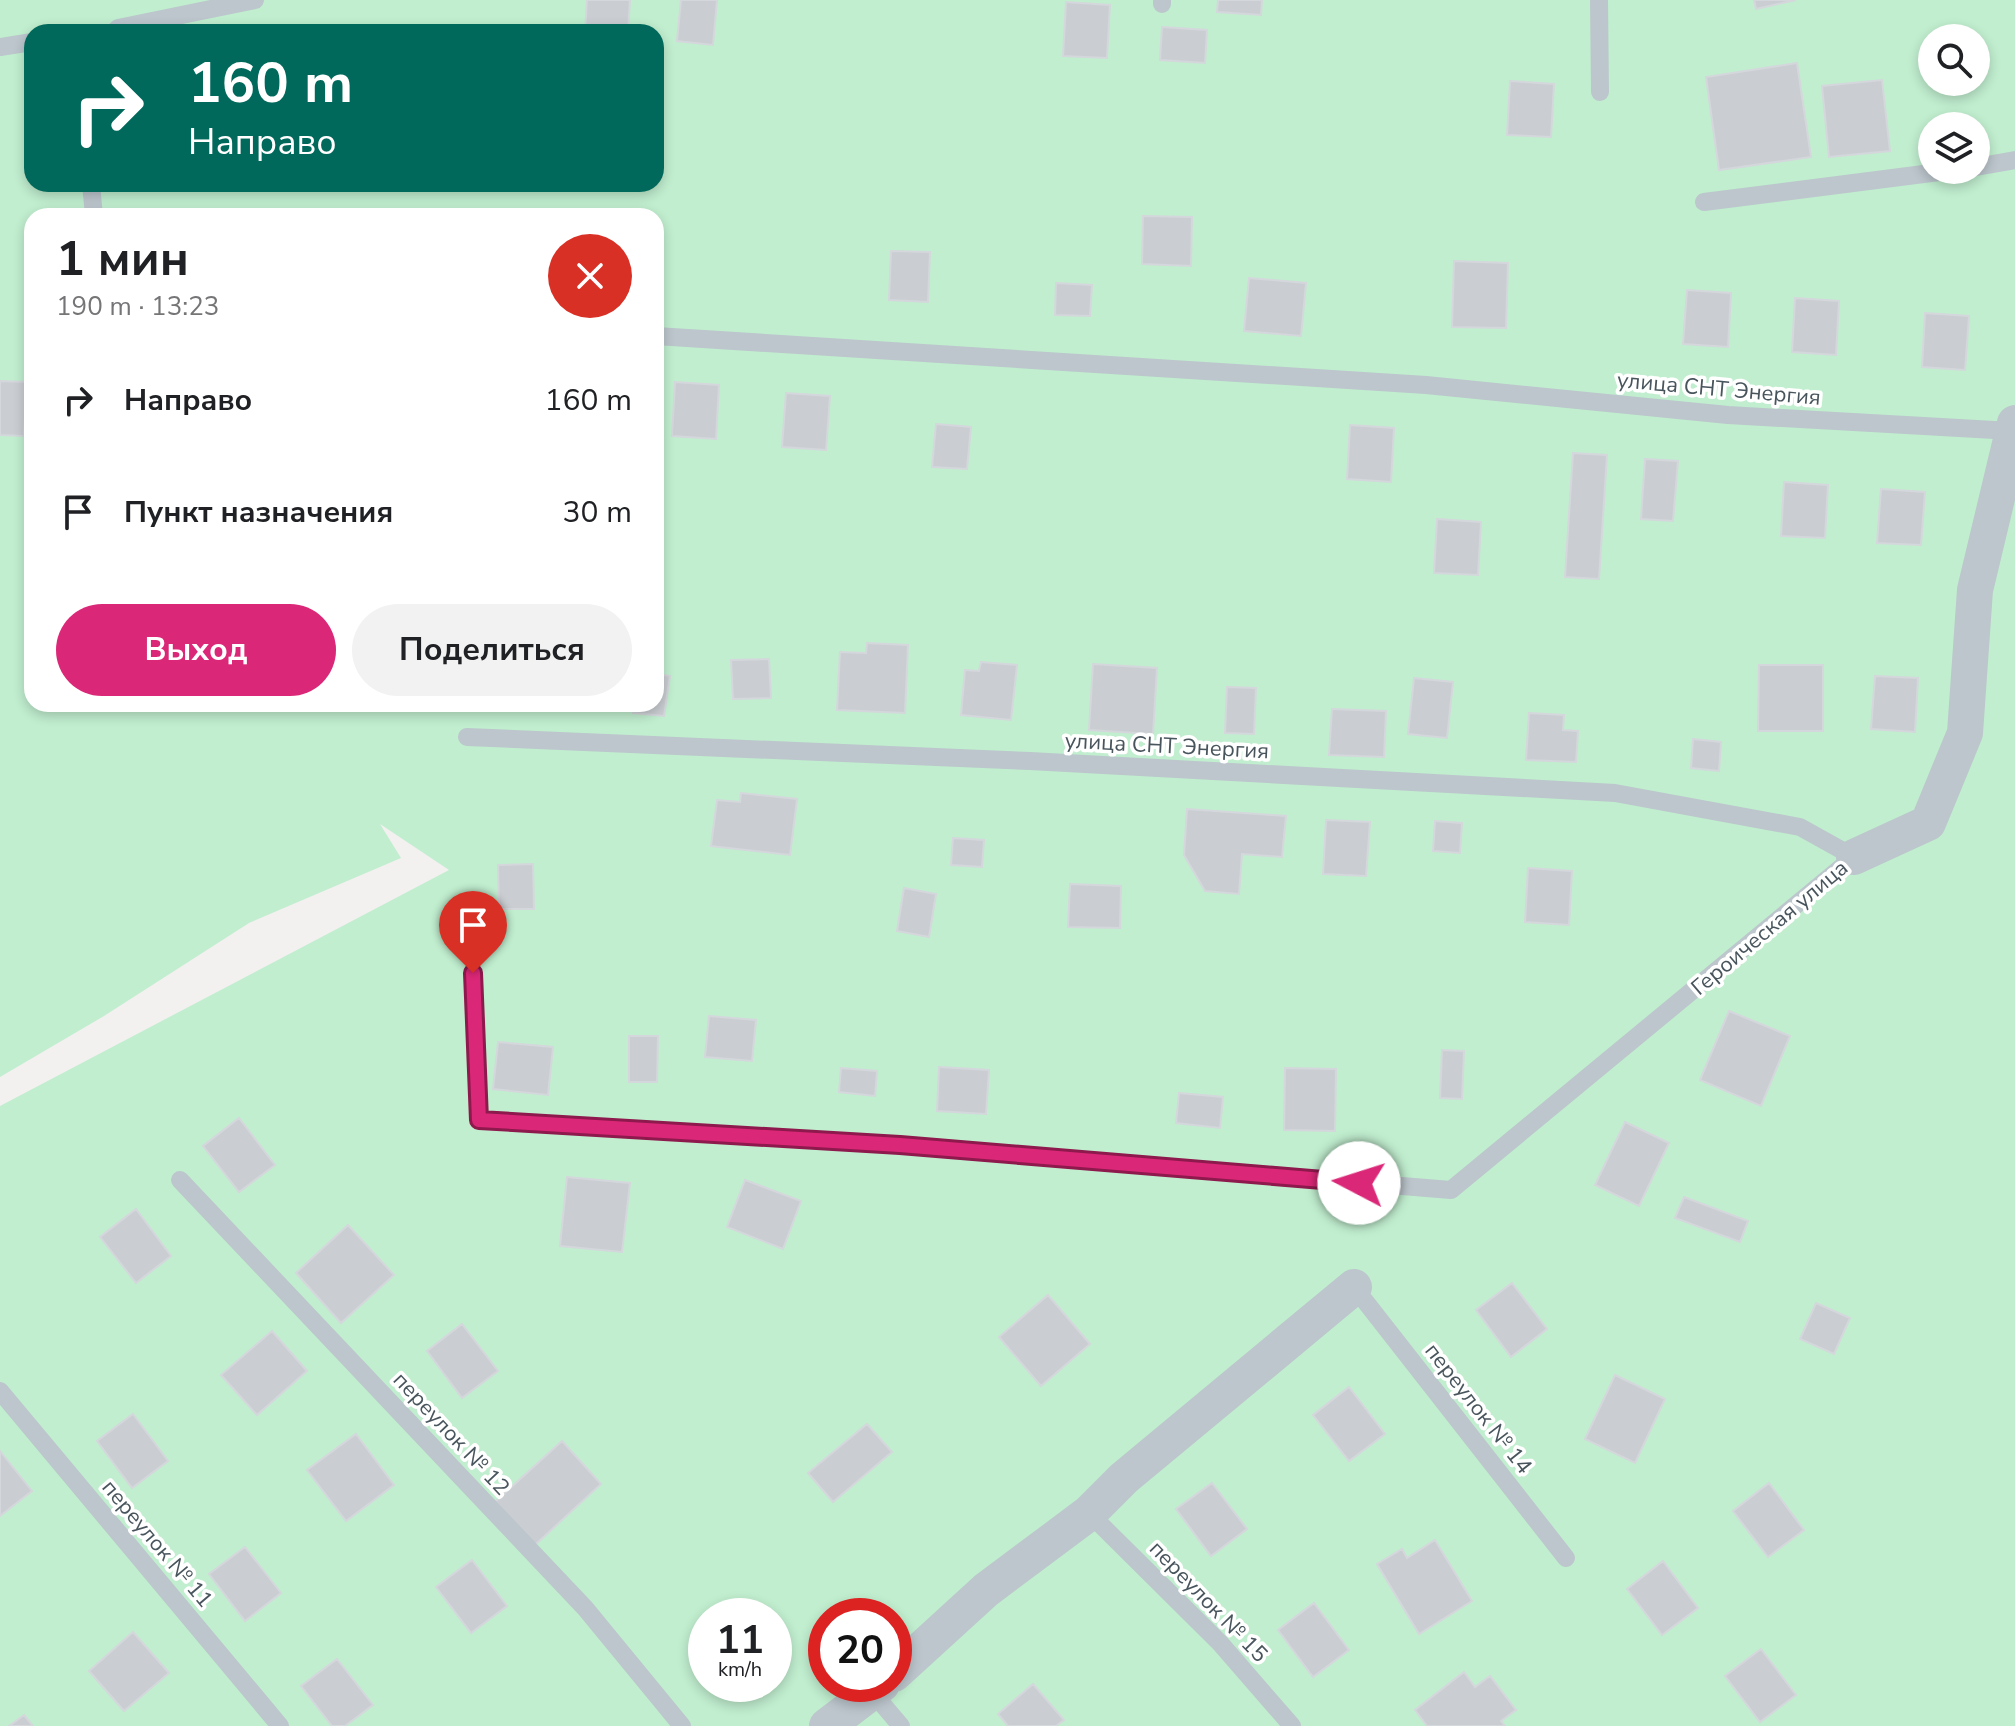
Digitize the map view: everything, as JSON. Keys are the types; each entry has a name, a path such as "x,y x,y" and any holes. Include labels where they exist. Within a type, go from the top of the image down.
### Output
{"street":[{"name":"Героическая улица","path":"1854,857 1928,823 1965,733 1975,590 2013,427"},
{"path":"912,1657 986,1590 1089,1513 1124,1478 1354,1287"},
{"path":"827,1726 858,1702"}],"lane":[{"path":"144,24 255,0"},
{"path":"1599,0 1600,92"},
{"path":"0,47 24,43"},
{"path":"1990,164 2015,160"},
{"path":"1704,202 1918,175"},
{"name":"улица СНТ Энергия","path":"664,337 1426,385 1728,415 2013,427"},
{"name":"улица СНТ Энергия","path":"467,737 1030,761 1615,793 1800,827 1854,857"},
{"name":"Героическая улица","path":"473,973 479,1120 900,1145 1451,1190 1854,857"},
{"name":"переулок № 12","path":"180,1180 585,1608 682,1726"},
{"name":"переулок № 14","path":"1354,1287 1566,1558"},
{"name":"переулок № 11","path":"0,1391 280,1726"},
{"name":"переулок № 15","path":"1089,1513 1220,1643 1292,1726"},
{"path":"891,1702 901,1726"}],"green space":[{"path":"0,0 2015,0 2015,1726 0,1726 0,1106 449,870 380,824 401,858 249,923 104,1016 0,1077"}],"building":[{"path":"587,0 630,0 628,24 586,24"},
{"path":"681,0 717,0 713,45 677,41"},
{"path":"1218,0 1262,0 1261,15 1217,12"},
{"path":"1754,0 1796,0 1756,9"},
{"path":"1066,2 1110,5 1107,58 1063,56"},
{"path":"1162,27 1207,30 1205,63 1160,60"},
{"path":"1797,63 1811,157 1719,170 1706,77"},
{"path":"1882,80 1890,151 1829,157 1822,86"},
{"path":"1510,81 1554,84 1551,137 1507,135"},
{"path":"1143,216 1192,217 1191,266 1142,264"},
{"path":"891,251 930,252 928,302 889,300"},
{"path":"1454,261 1508,263 1506,328 1452,327"},
{"path":"1249,278 1306,283 1301,336 1244,331"},
{"path":"1056,283 1092,285 1090,316 1055,315"},
{"path":"1687,290 1731,293 1728,347 1683,344"},
{"path":"1795,298 1839,301 1836,355 1792,352"},
{"path":"1925,313 1969,316 1965,370 1922,367"},
{"path":"0,381 24,382 24,436 0,435"},
{"path":"675,382 719,385 716,439 672,436"},
{"path":"786,393 830,396 826,450 782,447"},
{"path":"936,424 971,427 967,469 932,467"},
{"path":"1350,425 1394,428 1391,482 1347,479"},
{"path":"1573,453 1607,455 1599,579 1565,577"},
{"path":"1645,459 1678,461 1673,521 1641,519"},
{"path":"1784,482 1828,485 1825,538 1781,536"},
{"path":"1881,489 1925,492 1921,545 1877,543"},
{"path":"1437,519 1481,522 1478,575 1434,573"},
{"path":"867,643 908,645 905,713 837,710 840,652 866,653"},
{"path":"769,659 771,698 733,699 731,660"},
{"path":"981,662 1017,665 1011,720 961,715 965,670 979,671"},
{"path":"1093,664 1157,668 1153,734 1089,730"},
{"path":"1759,665 1823,665 1823,731 1758,731"},
{"path":"664,675 670,676 664,716 633,713 664,712"},
{"path":"1875,676 1918,678 1915,732 1871,729"},
{"path":"1414,678 1453,682 1447,738 1408,734"},
{"path":"1227,687 1256,688 1254,734 1225,733"},
{"path":"1332,709 1386,711 1384,757 1329,755"},
{"path":"1529,713 1564,715 1563,730 1578,731 1576,762 1526,760"},
{"path":"1693,739 1721,742 1719,771 1691,768"},
{"path":"741,793 797,799 790,855 711,846 717,800 740,802"},
{"path":"1187,809 1286,816 1282,857 1242,854 1239,894 1205,891 1184,855"},
{"path":"1326,820 1370,822 1366,876 1323,874"},
{"path":"1435,821 1462,823 1460,853 1433,851"},
{"path":"953,838 984,840 982,867 951,865"},
{"path":"533,864 534,909 499,909 498,865"},
{"path":"1528,868 1572,871 1569,925 1525,922"},
{"path":"1070,884 1121,886 1120,928 1068,927"},
{"path":"904,888 936,894 929,937 897,931"},
{"path":"1729,1011 1790,1036 1761,1106 1700,1080"},
{"path":"709,1016 756,1020 752,1061 705,1057"},
{"path":"629,1036 658,1036 657,1082 629,1082"},
{"path":"498,1042 553,1047 548,1095 493,1089"},
{"path":"1442,1050 1464,1051 1462,1099 1440,1098"},
{"path":"939,1067 989,1070 986,1114 937,1111"},
{"path":"841,1068 877,1071 875,1096 839,1092"},
{"path":"1285,1068 1336,1069 1335,1131 1284,1130"},
{"path":"1179,1093 1223,1097 1220,1128 1176,1123"},
{"path":"239,1118 275,1165 239,1192 203,1146"},
{"path":"1625,1122 1669,1143 1639,1206 1595,1185"},
{"path":"567,1177 630,1183 622,1252 560,1246"},
{"path":"745,1180 801,1201 783,1249 727,1227"},
{"path":"1684,1197 1748,1221 1740,1242 1675,1218"},
{"path":"136,1209 171,1256 136,1283 100,1237"},
{"path":"348,1225 394,1275 341,1323 296,1273"},
{"path":"1512,1283 1547,1329 1511,1357 1476,1310"},
{"path":"1048,1295 1090,1344 1041,1386 999,1337"},
{"path":"1816,1303 1850,1318 1834,1354 1800,1339"},
{"path":"462,1324 498,1371 462,1398 427,1351"},
{"path":"272,1331 307,1371 257,1415 221,1375"},
{"path":"1615,1375 1665,1399 1635,1463 1585,1439"},
{"path":"1349,1387 1385,1434 1349,1461 1313,1415"},
{"path":"133,1414 168,1461 132,1488 97,1441"},
{"path":"867,1424 892,1452 833,1502 808,1473"},
{"path":"356,1434 394,1485 346,1521 307,1470"},
{"path":"562,1441 601,1484 535,1545 495,1502"},
{"path":"0,1451 32,1491 0,1516"},
{"path":"1212,1483 1247,1529 1211,1556 1176,1509"},
{"path":"1769,1483 1804,1530 1768,1557 1733,1511"},
{"path":"1435,1540 1472,1601 1419,1634 1377,1564 1402,1549 1407,1558"},
{"path":"245,1547 281,1593 245,1621 209,1574"},
{"path":"472,1560 507,1606 471,1633 436,1587"},
{"path":"1663,1561 1698,1608 1662,1635 1627,1589"},
{"path":"1314,1603 1349,1650 1313,1677 1278,1630"},
{"path":"133,1632 169,1673 124,1711 89,1671"},
{"path":"1761,1649 1796,1695 1760,1722 1725,1676"},
{"path":"337,1659 373,1705 345,1726 332,1726 301,1686"},
{"path":"1464,1672 1475,1687 1490,1676 1516,1710 1501,1721 1505,1726 1427,1726 1415,1710"},
{"path":"1033,1684 1064,1720 1056,1726 1008,1726 998,1714"},
{"path":"24,1715 33,1726 9,1726"}],"route":[{"path":"473,973 479,1120 900,1145 1359,1183"}]}
